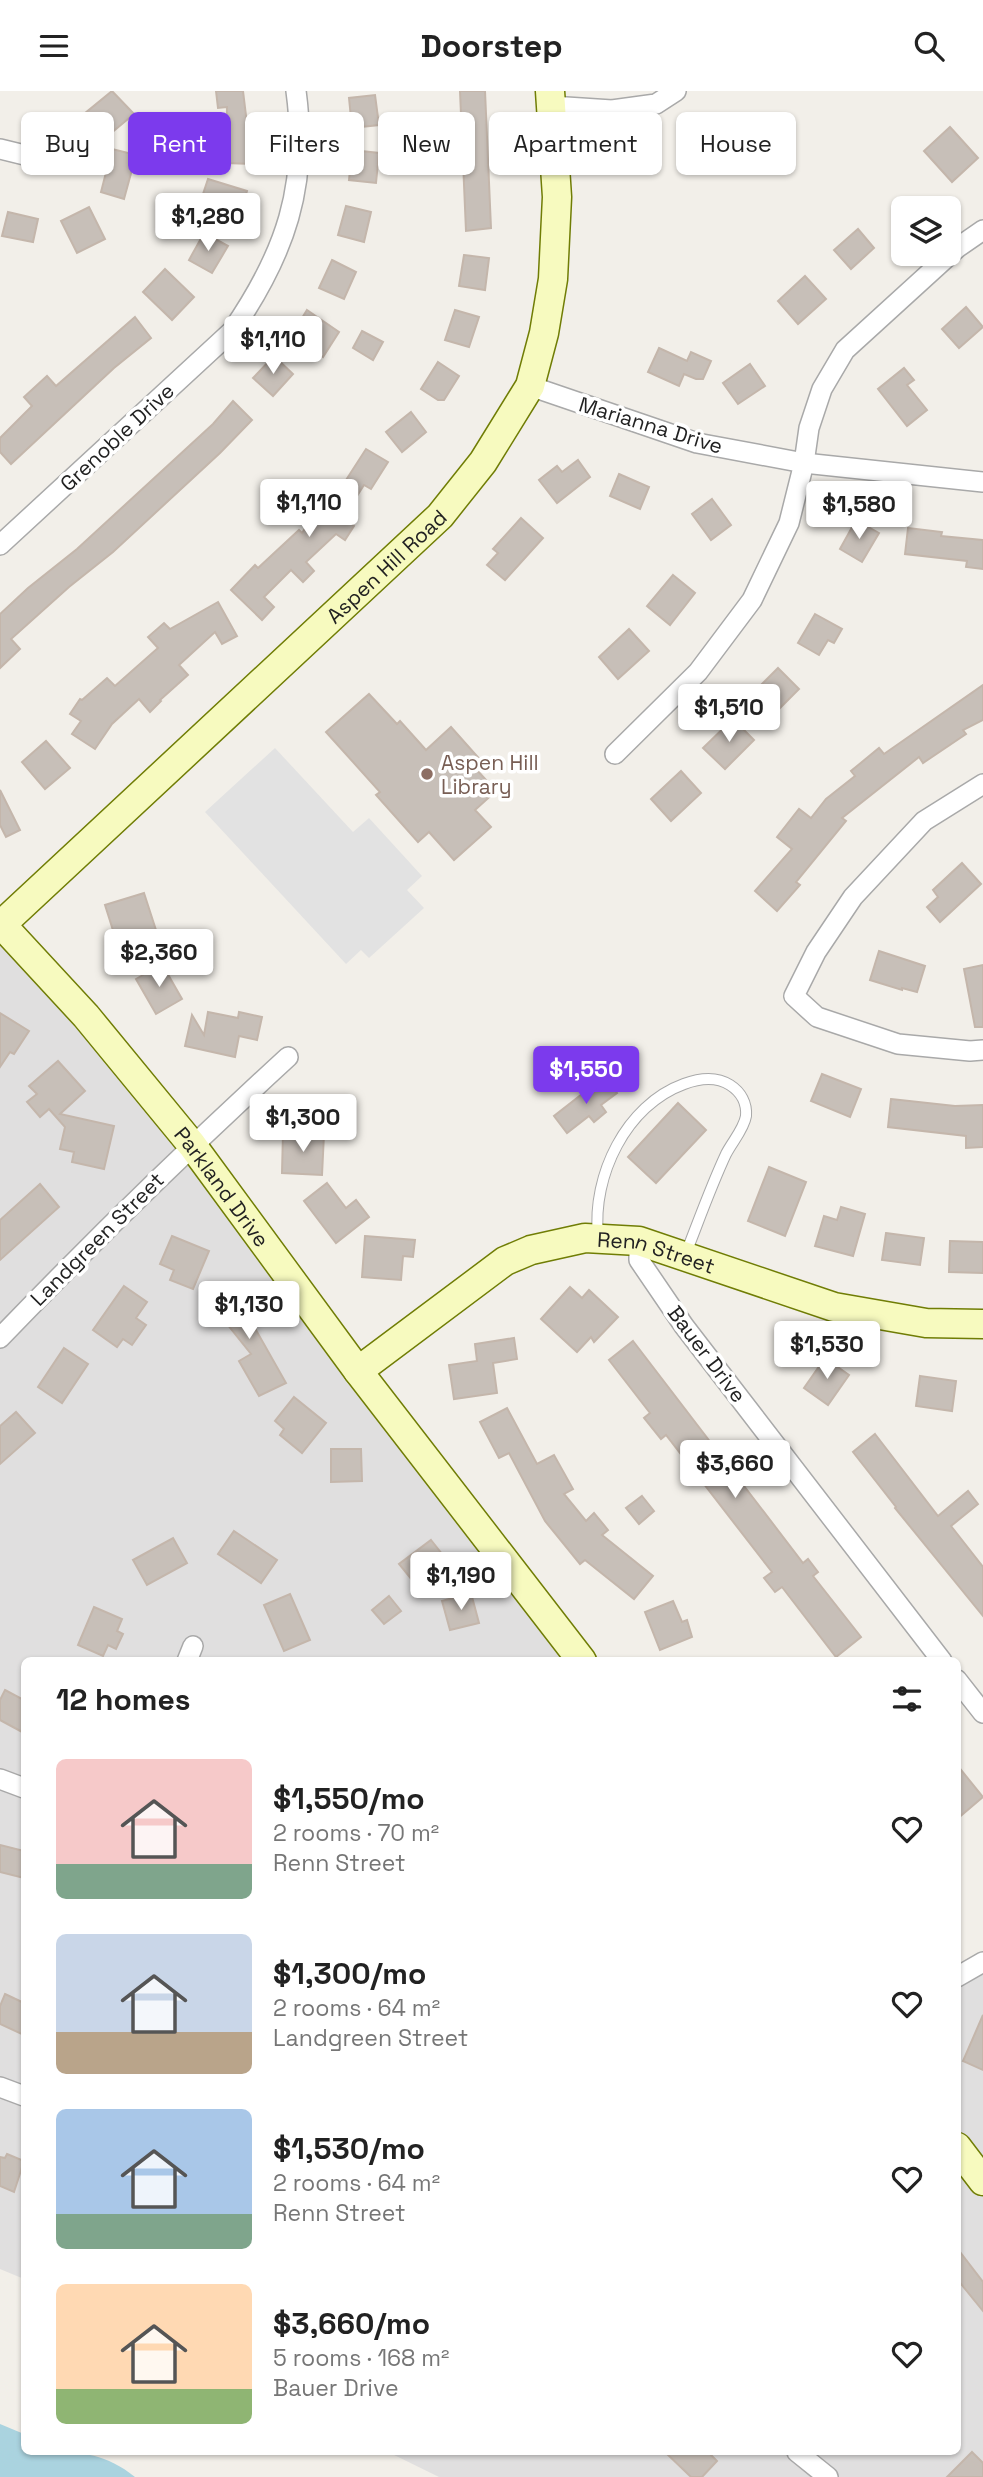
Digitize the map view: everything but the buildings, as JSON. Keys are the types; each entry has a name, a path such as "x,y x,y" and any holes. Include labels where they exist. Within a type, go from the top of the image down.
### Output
{"street":[{"name":"Grenoble Drive","path":"0,545 232,331 247,309 284,236 296,196 300,161 296,91"},
{"path":"551,98 612,110 656,104 676,91"},
{"name":"Aspen Hill Road","path":"0,924 440,516 483,461 530,386 544,333 553,279 556,197 551,98"},
{"path":"0,149 21,154"},
{"path":"615,754 698,672 752,600 789,523 804,463 809,428 822,389 845,350 957,248 983,230"},
{"name":"Marianna Drive","path":"530,386 697,443 804,463 983,482"},
{"path":"983,784 924,821 853,897 816,952 794,996 817,1017 898,1044 983,1050"},
{"name":"Parkland Drive","path":"0,924 86,1016 192,1145 358,1371 579,1657"},
{"name":"Landgreen Street","path":"0,1338 85,1249 288,1057"},
{"name":"Renn Street","path":"358,1371 505,1261 545,1247 585,1238 639,1241 834,1307 926,1323 983,1324"},
{"name":"Bauer Drive","path":"639,1241 639,1260 684,1326 939,1657"},
{"path":"961,1685 983,1713"},
{"path":"0,1779 21,1787"},
{"path":"961,1975 983,1962"},
{"path":"0,2087 21,2095"},
{"path":"961,2152 983,2181"},
{"path":"801,2455 828,2477"}],"lane":[{"path":"598,1239 596,1212 605,1170 627,1128 645,1108 669,1091 697,1080 720,1079 738,1090 745,1102 746,1118 726,1154 684,1257"}],"shaded area":[{"path":"275,748 353,832 369,818 422,876 407,890 424,908 369,958 361,950 346,964 205,812"},
{"path":"0,923 579,1657 21,1657 21,2278 0,2269"},
{"path":"983,1962 983,2477 439,2477 394,2455 961,2455 961,1975"}],"water":[{"path":"0,2424 21,2433 21,2455 96,2456 135,2477 0,2477"}],"place":[{"name":"Aspen Hill Library","path":"427,774"}]}
